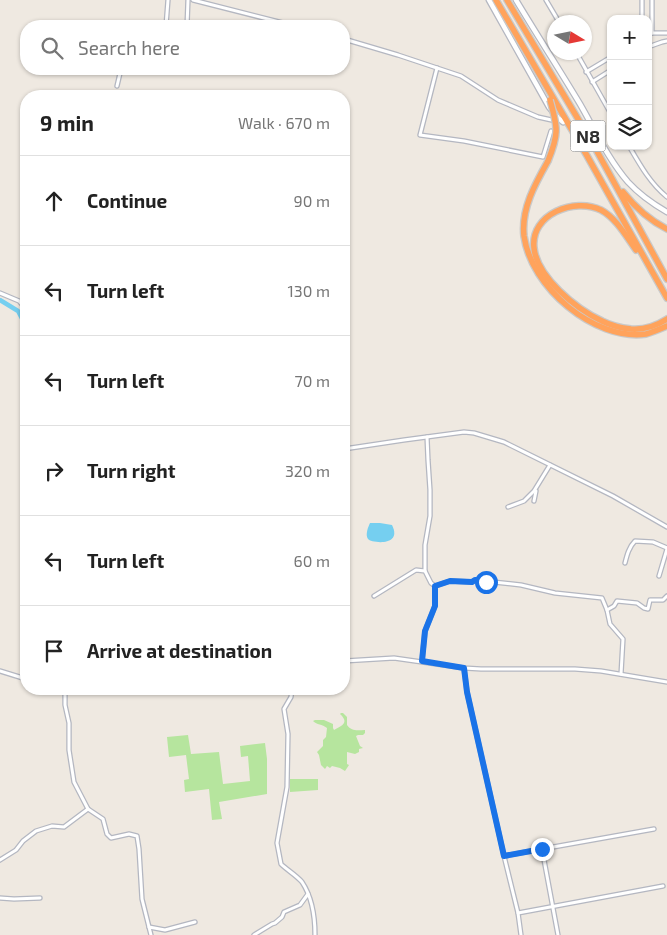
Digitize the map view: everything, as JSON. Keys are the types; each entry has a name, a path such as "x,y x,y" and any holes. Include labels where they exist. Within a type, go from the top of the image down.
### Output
{"highway":[{"name":"N8","path":"496,0 667,298"},
{"name":"N8","path":"507,0 614,180 666,277"},
{"path":"545,86 557,127 548,161 528,203 524,219 524,235 535,267 546,284 561,300 576,312 603,327 630,334 645,334 667,326"},
{"path":"614,180 639,210 667,230"},
{"path":"644,259 611,218 600,210 589,207 577,206 552,214 544,218 535,234 535,254 545,273 564,295 594,317 613,326 631,329 643,329 654,326 667,319"}],"main road":[{"path":"489,0 549,107 563,122"},
{"path":"516,0 619,170 652,203 667,212"},
{"path":"590,130 596,133"}],"street":[{"path":"166,20 168,0"},
{"path":"187,20 188,0"},
{"path":"193,0 271,20"},
{"path":"546,0 555,15"},
{"path":"642,0 642,15"},
{"path":"652,0 652,15"},
{"path":"652,33 667,33"},
{"path":"350,41 461,76 498,100 538,117 563,122"},
{"path":"652,46 667,42"},
{"path":"586,72 607,59"},
{"path":"580,60 607,107"},
{"path":"437,68 420,135 464,141 543,157 550,131"},
{"path":"592,82 607,73"},
{"path":"117,86 119,75"},
{"path":"631,150 648,178 667,197"},
{"path":"0,293 20,302"},
{"path":"350,449 464,432 474,433 504,442 613,496 667,527"},
{"path":"422,661 425,631 435,606 435,586 431,583 425,571 425,545 430,516 427,437"},
{"path":"508,508 524,500 534,491 550,465"},
{"path":"534,502 536,488"},
{"path":"625,563 631,544 635,541 653,542 667,548 659,576"},
{"path":"374,596 416,570 425,571"},
{"path":"435,586 450,581 472,582 475,580 521,584 555,593 602,598 610,624 623,639 621,674"},
{"path":"607,610 614,606 617,600 637,603 644,608 648,608 650,600 664,600 667,596"},
{"path":"350,661 389,658 464,668 575,669 601,671 667,682"},
{"path":"464,668 467,692 518,913 521,935"},
{"path":"0,671 20,677"},
{"path":"64,695 74,782 88,809 103,819 107,834 111,838 129,834 137,836 142,899 151,935"},
{"path":"291,695 284,709 288,734 287,787 277,843 280,864 301,882 310,898 315,935"},
{"path":"0,860 16,850 23,841 36,831 52,826 64,828 88,809"},
{"path":"504,856 654,829"},
{"path":"542,849 558,935"},
{"path":"518,913 663,886"},
{"path":"254,935 275,924 284,912 300,905 308,894"},
{"path":"0,898 40,898"},
{"path":"150,927 165,930 194,922"}],"green space":[{"path":"341,713 347,717 347,725 351,729 365,730 363,735 356,736 360,746 363,748 359,749 359,752 355,754 347,752 347,764 349,765 345,771 332,766 330,768 327,766 325,769 321,765 317,752 323,746 327,728 313,721 324,720 333,724 334,730 342,726 344,722"},
{"path":"188,735 191,754 219,752 223,784 250,781 248,756 241,757 240,746 265,743 267,794 219,802 222,819 212,820 209,789 185,792 184,780 189,779 186,755 169,757 167,737"},
{"path":"290,779 318,779 318,790 290,792"}],"water":[{"path":"370,523 392,525 393,537 385,542 375,542 368,539"}],"waterway":[{"path":"0,300 18,311 20,315"}],"tunnel":[{"path":"567,123 590,130"}],"route":[{"path":"486,582 475,580 472,582 450,581 435,586 435,606 425,631 422,661 464,668 467,692 504,856 542,849"}]}
